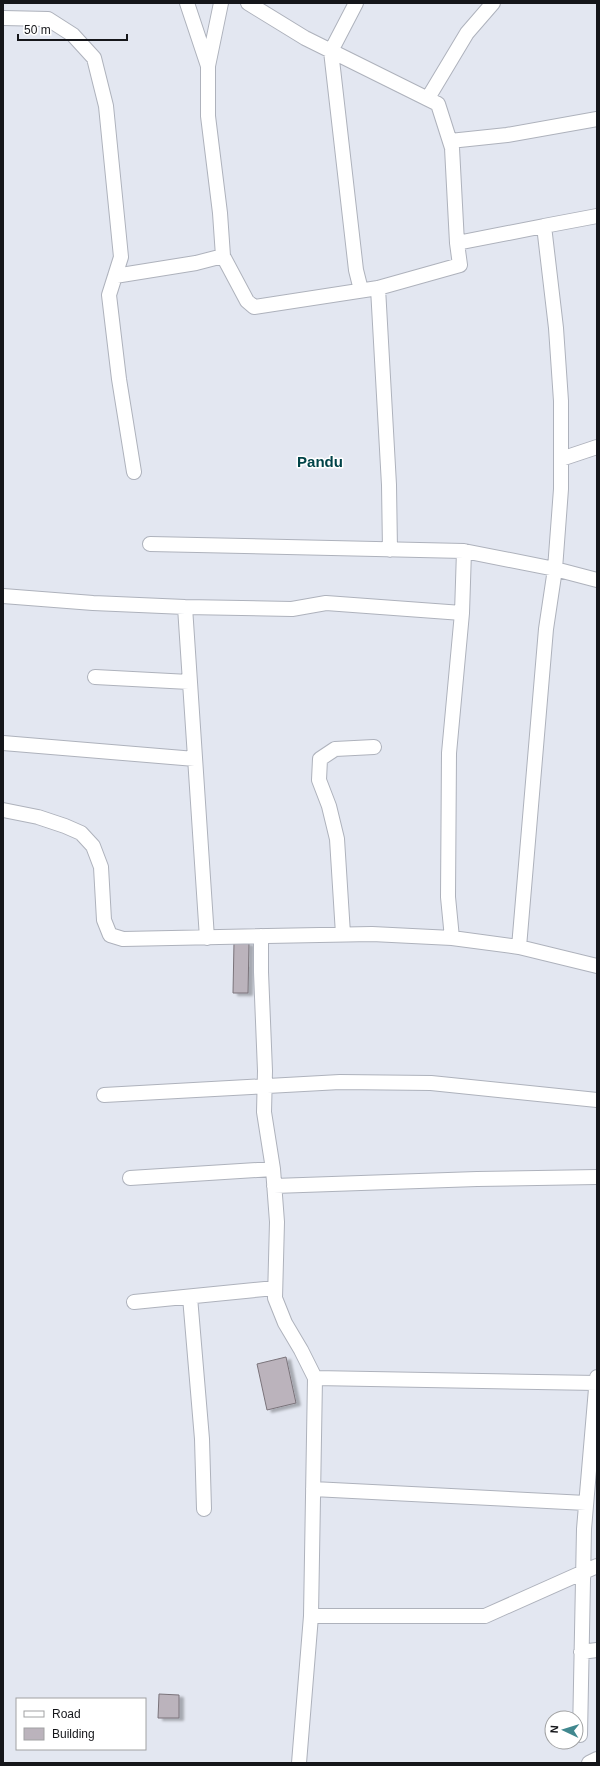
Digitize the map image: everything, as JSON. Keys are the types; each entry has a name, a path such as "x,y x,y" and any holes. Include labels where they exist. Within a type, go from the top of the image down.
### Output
{"street":[{"path":"187,3 208,66"},
{"path":"221,3 208,66 208,116 220,213 223,256 247,301 254,307 378,288 460,265 457,243 450,142 438,104 305,38 248,3"},
{"path":"356,3 331,50 356,270 361,290"},
{"path":"428,98 467,33 493,3"},
{"path":"3,18 48,19 73,35 94,58 106,106 121,257 110,295 119,379 134,472"},
{"path":"450,142 507,135 597,119"},
{"path":"457,243 597,216"},
{"path":"519,946 546,629 555,568 561,489 561,401 556,328 544,226"},
{"path":"115,276 196,263 223,256"},
{"path":"378,288 389,485 390,550"},
{"path":"561,459 597,447"},
{"path":"150,544 464,551 555,568 597,580"},
{"path":"452,938 448,897 449,753 462,613 464,551"},
{"path":"3,596 92,603 185,607 292,609 326,604 462,613"},
{"path":"185,607 207,938"},
{"path":"95,676 189,682"},
{"path":"3,743 195,759"},
{"path":"343,934 337,839 329,806 319,780 320,759 335,749 374,748"},
{"path":"3,810 38,817 81,833 93,846 101,867 104,920 110,935 123,939 343,934 452,938 519,946 597,966"},
{"path":"261,936 265,1085 264,1112 272,1169 277,1222 275,1298 285,1323 315,1378 311,1616 299,1763"},
{"path":"104,1095 340,1082 431,1083 597,1100"},
{"path":"130,1178 272,1169"},
{"path":"274,1186 477,1179 597,1177"},
{"path":"134,1302 275,1288"},
{"path":"190,1297 202,1439 204,1509"},
{"path":"315,1378 597,1381 586,1503 580,1710"},
{"path":"313,1489 586,1503"},
{"path":"311,1616 485,1616 597,1566"},
{"path":"581,1652 597,1650"},
{"path":"589,1763 597,1759"}],"building":[{"path":"234,942 249,943 248,993 233,993"},
{"path":"286,1357 296,1403 267,1410 257,1364"},
{"path":"159,1694 179,1695 179,1718 158,1718"}],"district":[{"name":"Pandu","path":"320,461"}]}
